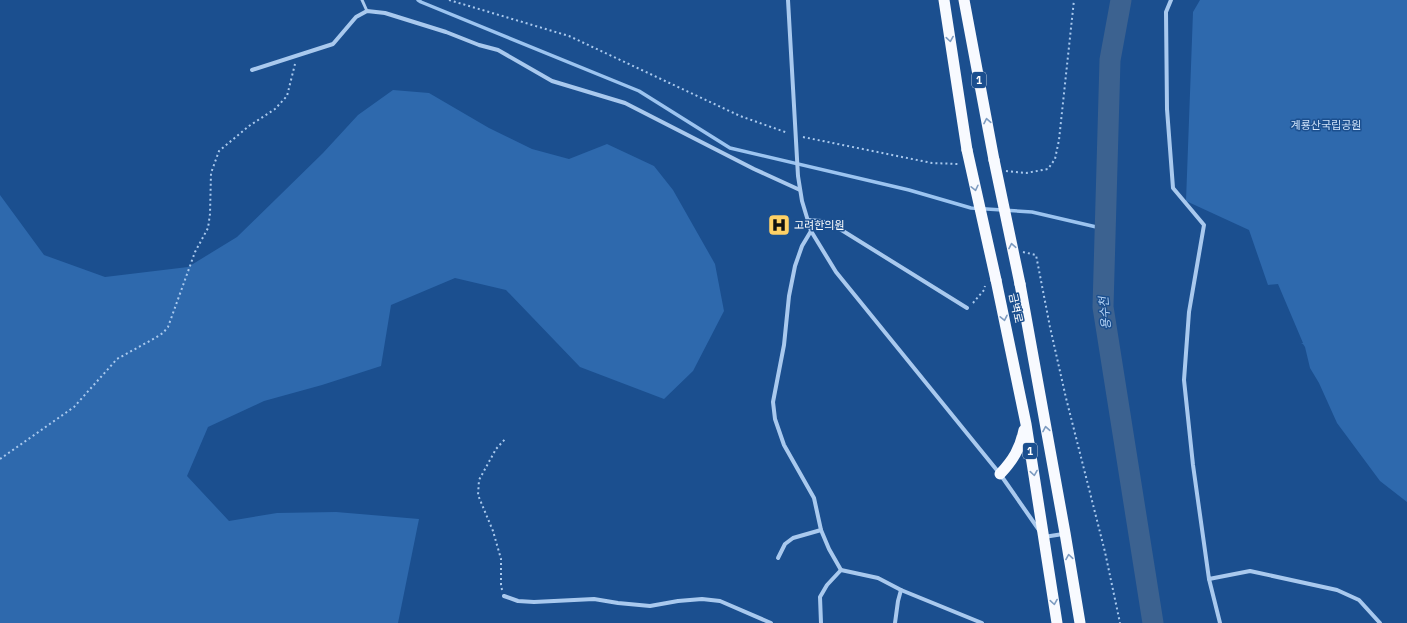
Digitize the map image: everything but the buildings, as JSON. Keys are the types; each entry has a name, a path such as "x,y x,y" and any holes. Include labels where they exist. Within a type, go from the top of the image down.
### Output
{"highway":[{"name":"금벽로","path":"944,0 967,150 992,280 1026,424 1057,623"},
{"name":"금벽로","path":"964,0 994,160 1020,284 1080,623"},
{"path":"1000,474 1012,461 1021,444 1026,424"}],"street":[{"path":"788,0 798,176 800,190 811,232 836,272 1000,474 1044,537 1065,533"},
{"path":"1171,0 1166,12 1167,109 1173,188 1204,225 1189,312 1184,380 1193,465 1209,579 1220,623"},
{"path":"252,70 333,44 356,17 367,10 384,13 498,50 552,81 625,103 754,169 800,190"},
{"path":"808,220 822,221 835,226 967,308"},
{"path":"811,232 802,246 795,266 789,296 784,345 773,402 775,419 784,445 814,498 821,530 829,549 841,570 878,578 902,590 982,623"},
{"path":"778,558 785,544 793,538 821,530"},
{"path":"821,623 820,597 827,585 841,570"},
{"path":"1209,579 1250,571 1337,590 1359,600 1380,623"},
{"path":"895,623 898,601 902,590"},
{"path":"504,596 518,601 534,602 594,599 650,606 678,601 702,599 720,601 771,623"}],"lane":[{"path":"362,0 367,10"}],"path":[{"path":"449,0 569,36 740,116 796,136 932,163 959,164"},
{"path":"1003,170 1026,173 1048,169 1052,166 1055,159 1059,140 1074,0"},
{"path":"0,459 74,407 117,359 163,333 168,327 195,252 208,228 210,214 211,173 218,151 249,126 275,109 287,96 294,70 295,57"},
{"path":"1021,252 1036,255 1061,377 1105,552 1120,623"},
{"path":"967,308 974,303 992,280"},
{"path":"504,596 501,585 501,559 493,531 478,495 479,480 496,449 506,438"}],"green space":[{"name":"계룡산국립공원","path":"1200,0 1407,0 1407,502 1380,481 1337,423 1319,383 1310,368 1305,347 1301,344 1303,343 1278,284 1268,285 1249,230 1186,201 1193,12"},
{"path":"393,90 429,93 489,128 532,149 569,159 607,144 654,166 673,190 715,264 724,311 693,371 664,399 580,367 506,290 455,278 391,305 381,366 322,385 264,401 208,427 187,476 229,521 277,513 336,512 419,519 398,623 0,623 0,195 44,255 105,277 188,267 237,237 323,153 358,115"}],"waterway":[{"path":"418,0 639,91 730,148 909,190 971,208 1032,212 1105,229"},
{"name":"용수천","path":"1121,0 1110,60 1103,307 1153,623"}],"place":[{"name":"고려한의원","path":"779,225"}]}
